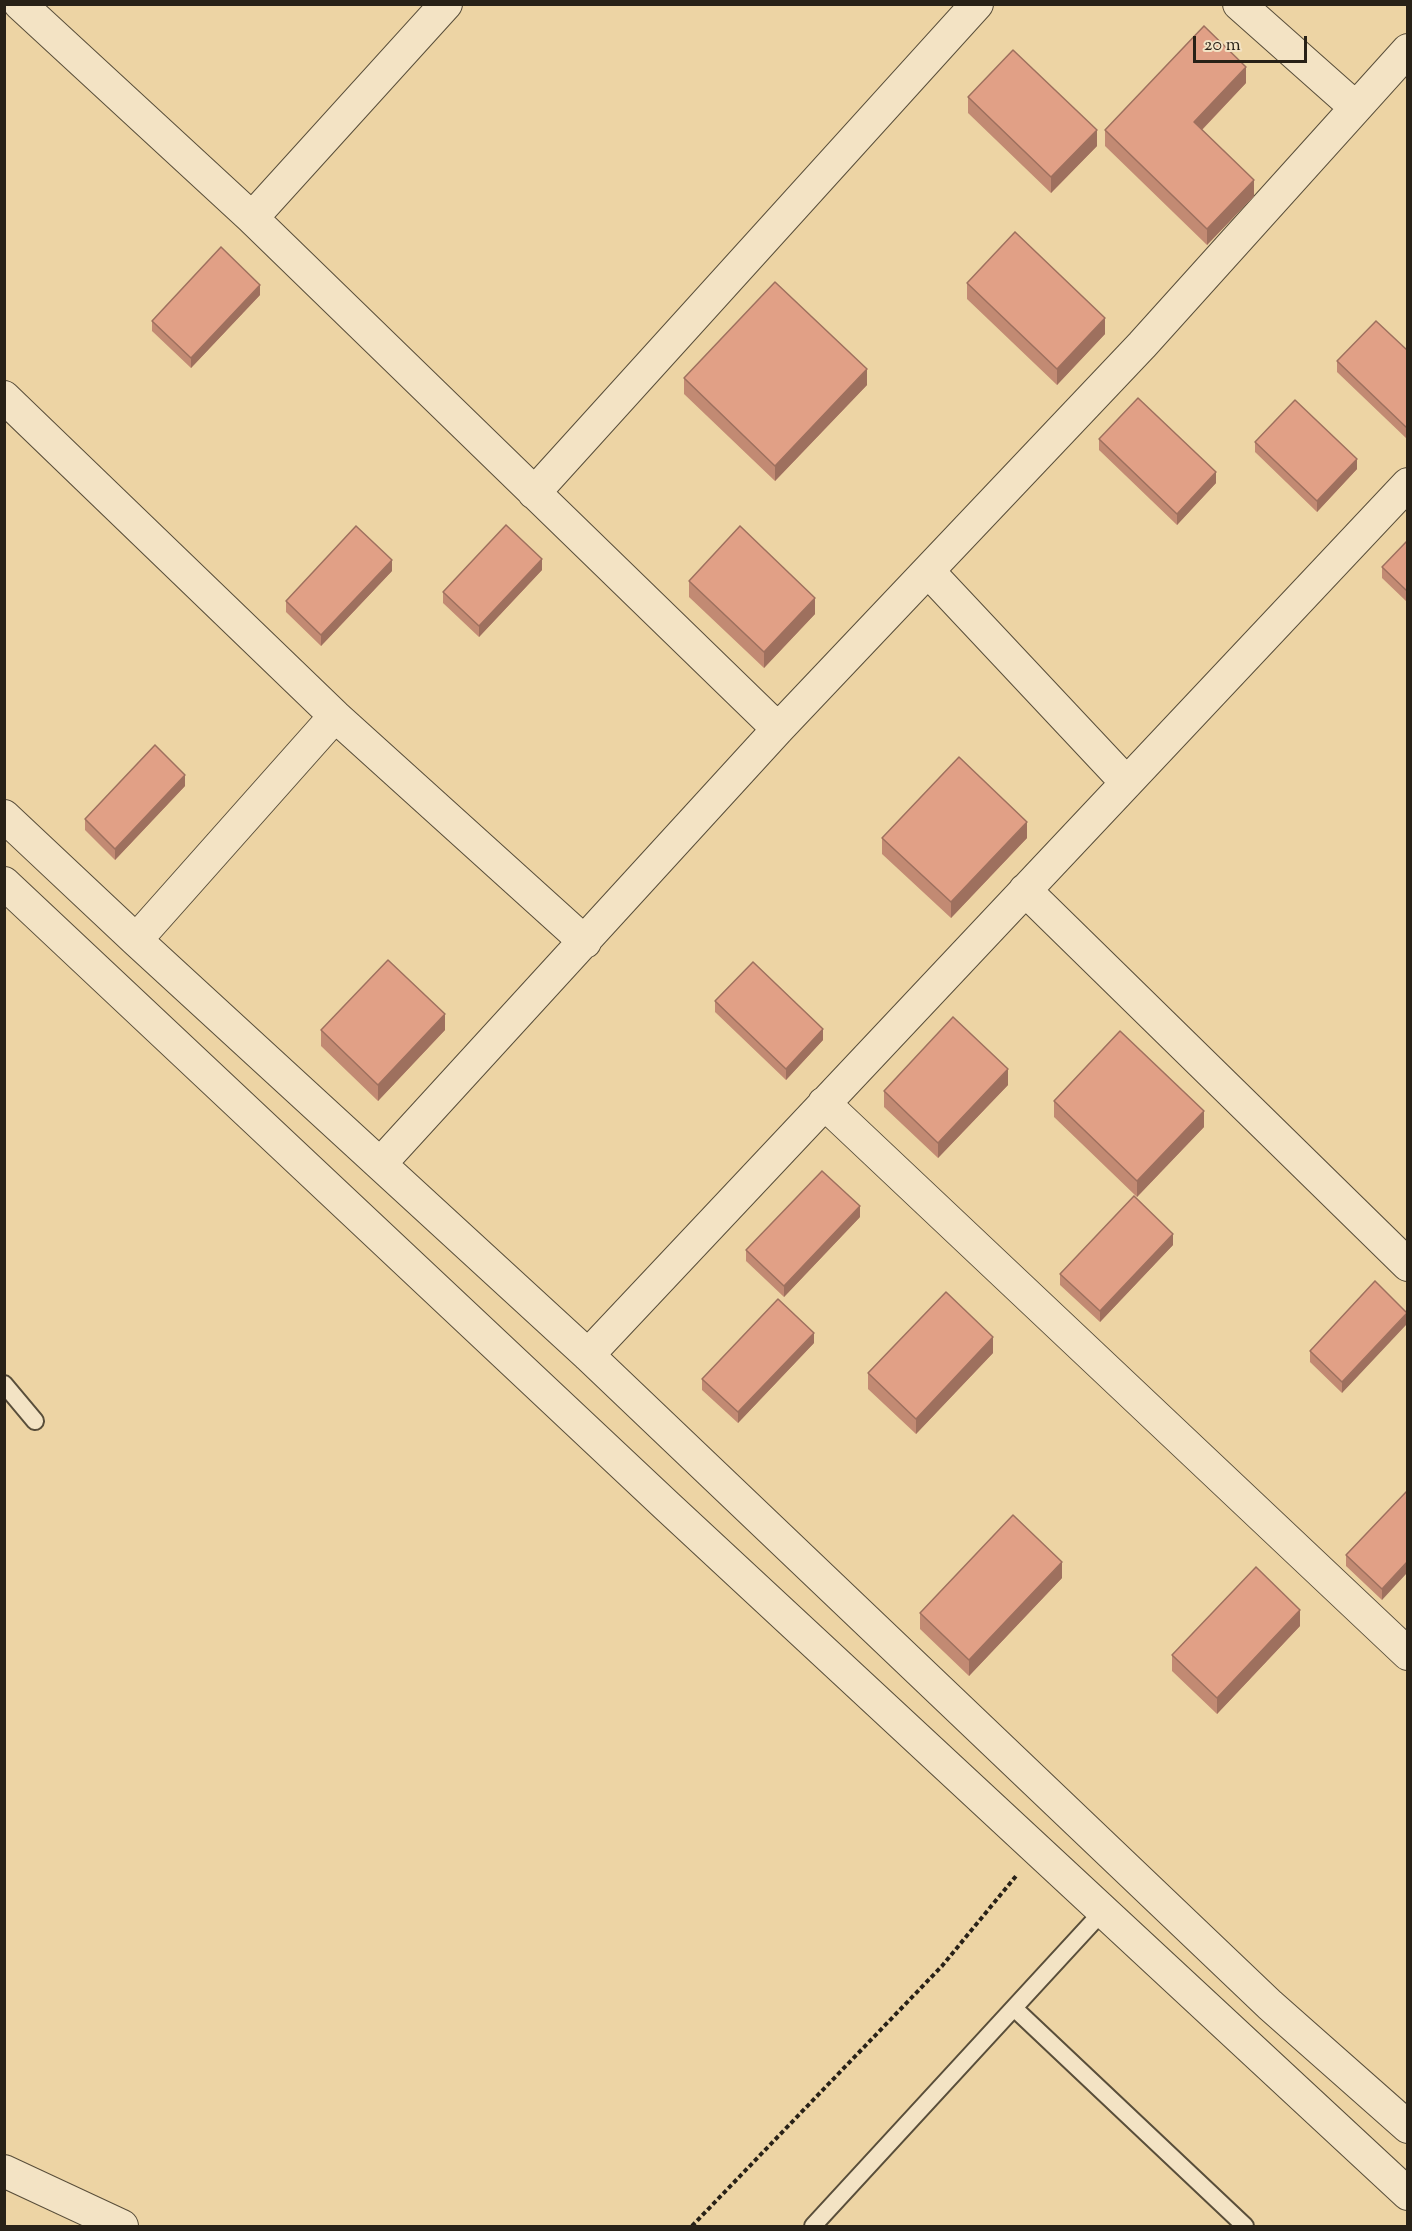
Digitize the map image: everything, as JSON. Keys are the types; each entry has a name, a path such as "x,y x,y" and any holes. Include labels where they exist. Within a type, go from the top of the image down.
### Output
{"street":[{"path":"20,4 252,218 778,729"},
{"path":"252,218 446,4"},
{"path":"534,493 977,4"},
{"path":"1239,4 1355,106"},
{"path":"381,1163 778,729 1142,345 1407,50"},
{"path":"4,397 335,716 585,942"},
{"path":"588,1355 1407,484"},
{"path":"928,571 1126,782"},
{"path":"136,940 335,716"},
{"path":"4,816 588,1355 1270,2005 1407,2127"},
{"path":"4,883 1407,2194"},
{"path":"1025,890 1407,1265"},
{"path":"824,1103 1407,1654"},
{"path":"4,2171 122,2226"}],"lane":[{"path":"4,1384 35,1421"},
{"path":"813,2226 1103,1911"},
{"path":"1014,2008 1245,2226"}],"path":[{"path":"692,2226 942,1965 1037,1850"}],"building":[{"path":"1204,26 1246,67 1194,122 1254,180 1207,229 1105,130"},
{"path":"1013,50 1097,130 1051,177 968,97"},
{"path":"1015,232 1105,318 1057,369 967,283"},
{"path":"221,247 260,285 191,358 152,321"},
{"path":"775,282 867,369 775,466 684,378"},
{"path":"1376,321 1407,350 1407,428 1337,361"},
{"path":"1138,398 1216,472 1177,514 1099,439"},
{"path":"1295,400 1357,459 1317,501 1255,442"},
{"path":"506,525 542,559 479,626 443,592"},
{"path":"356,526 392,560 321,635 286,601"},
{"path":"740,526 815,598 764,652 689,581"},
{"path":"1407,541 1407,591 1382,567"},
{"path":"155,745 185,775 115,849 85,819"},
{"path":"959,757 1027,822 951,902 882,838"},
{"path":"388,960 445,1014 378,1085 321,1030"},
{"path":"753,962 823,1029 786,1069 715,1001"},
{"path":"953,1017 1008,1069 938,1143 884,1091"},
{"path":"1120,1031 1204,1111 1137,1181 1054,1101"},
{"path":"822,1171 860,1206 784,1286 746,1250"},
{"path":"1134,1196 1173,1234 1100,1311 1060,1274"},
{"path":"1375,1281 1407,1313 1342,1382 1310,1351"},
{"path":"946,1292 993,1337 916,1419 868,1373"},
{"path":"778,1299 814,1333 738,1412 702,1379"},
{"path":"1407,1491 1407,1562 1382,1589 1346,1555"},
{"path":"1013,1515 1062,1562 969,1660 920,1613"},
{"path":"1256,1567 1300,1610 1217,1698 1172,1655"}]}
